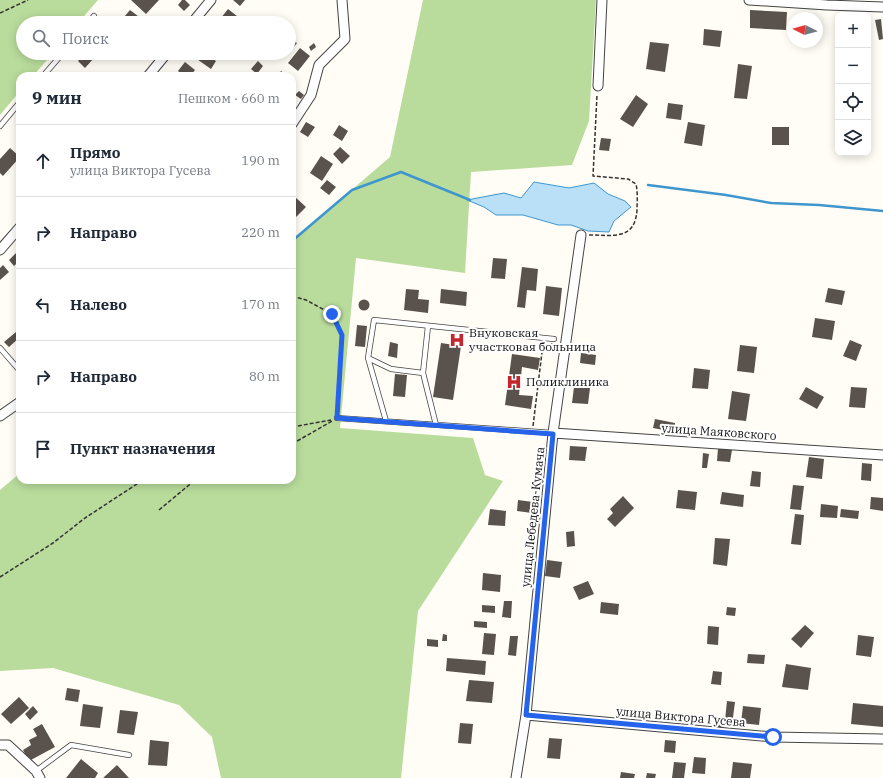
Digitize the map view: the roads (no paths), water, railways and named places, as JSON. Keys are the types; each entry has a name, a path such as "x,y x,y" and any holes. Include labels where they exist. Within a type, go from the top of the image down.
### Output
{"street":[{"path":"198,16 211,0"},
{"path":"296,118 311,95 319,65 345,39 342,0"},
{"path":"598,86 602,0"},
{"path":"750,0 883,7"},
{"path":"151,72 161,60"},
{"path":"0,250 16,232"},
{"name":"улица Лебедева-Кумача","path":"516,778 526,715 553,434 581,235"},
{"path":"0,416 16,405"},
{"name":"улица Маяковского","path":"553,434 883,455"},
{"name":"улица Виктора Гусева","path":"526,715 773,737 883,739"},
{"path":"0,745 8,745 38,774"}],"lane":[{"path":"46,72 57,60"},
{"path":"0,126 16,107"},
{"path":"386,421 368,358 374,320 554,339"},
{"path":"428,326 423,373 436,425"},
{"path":"0,348 16,366"},
{"path":"368,358 391,369 423,373"},
{"path":"337,418 553,434"},
{"path":"38,774 71,745 129,755"}],"water":[{"path":"534,182 569,188 594,183 608,194 625,201 631,207 614,221 609,232 588,231 571,225 558,225 523,215 496,215 484,207 467,200 504,193 521,198"}],"waterway":[{"path":"296,238 352,190 401,172 470,200"},
{"path":"648,185 726,195 771,203 819,205 883,211"}],"place":[{"name":"Внуковская участковая больница","path":"457,340"},
{"name":"Поликлиника","path":"514,382"}]}
